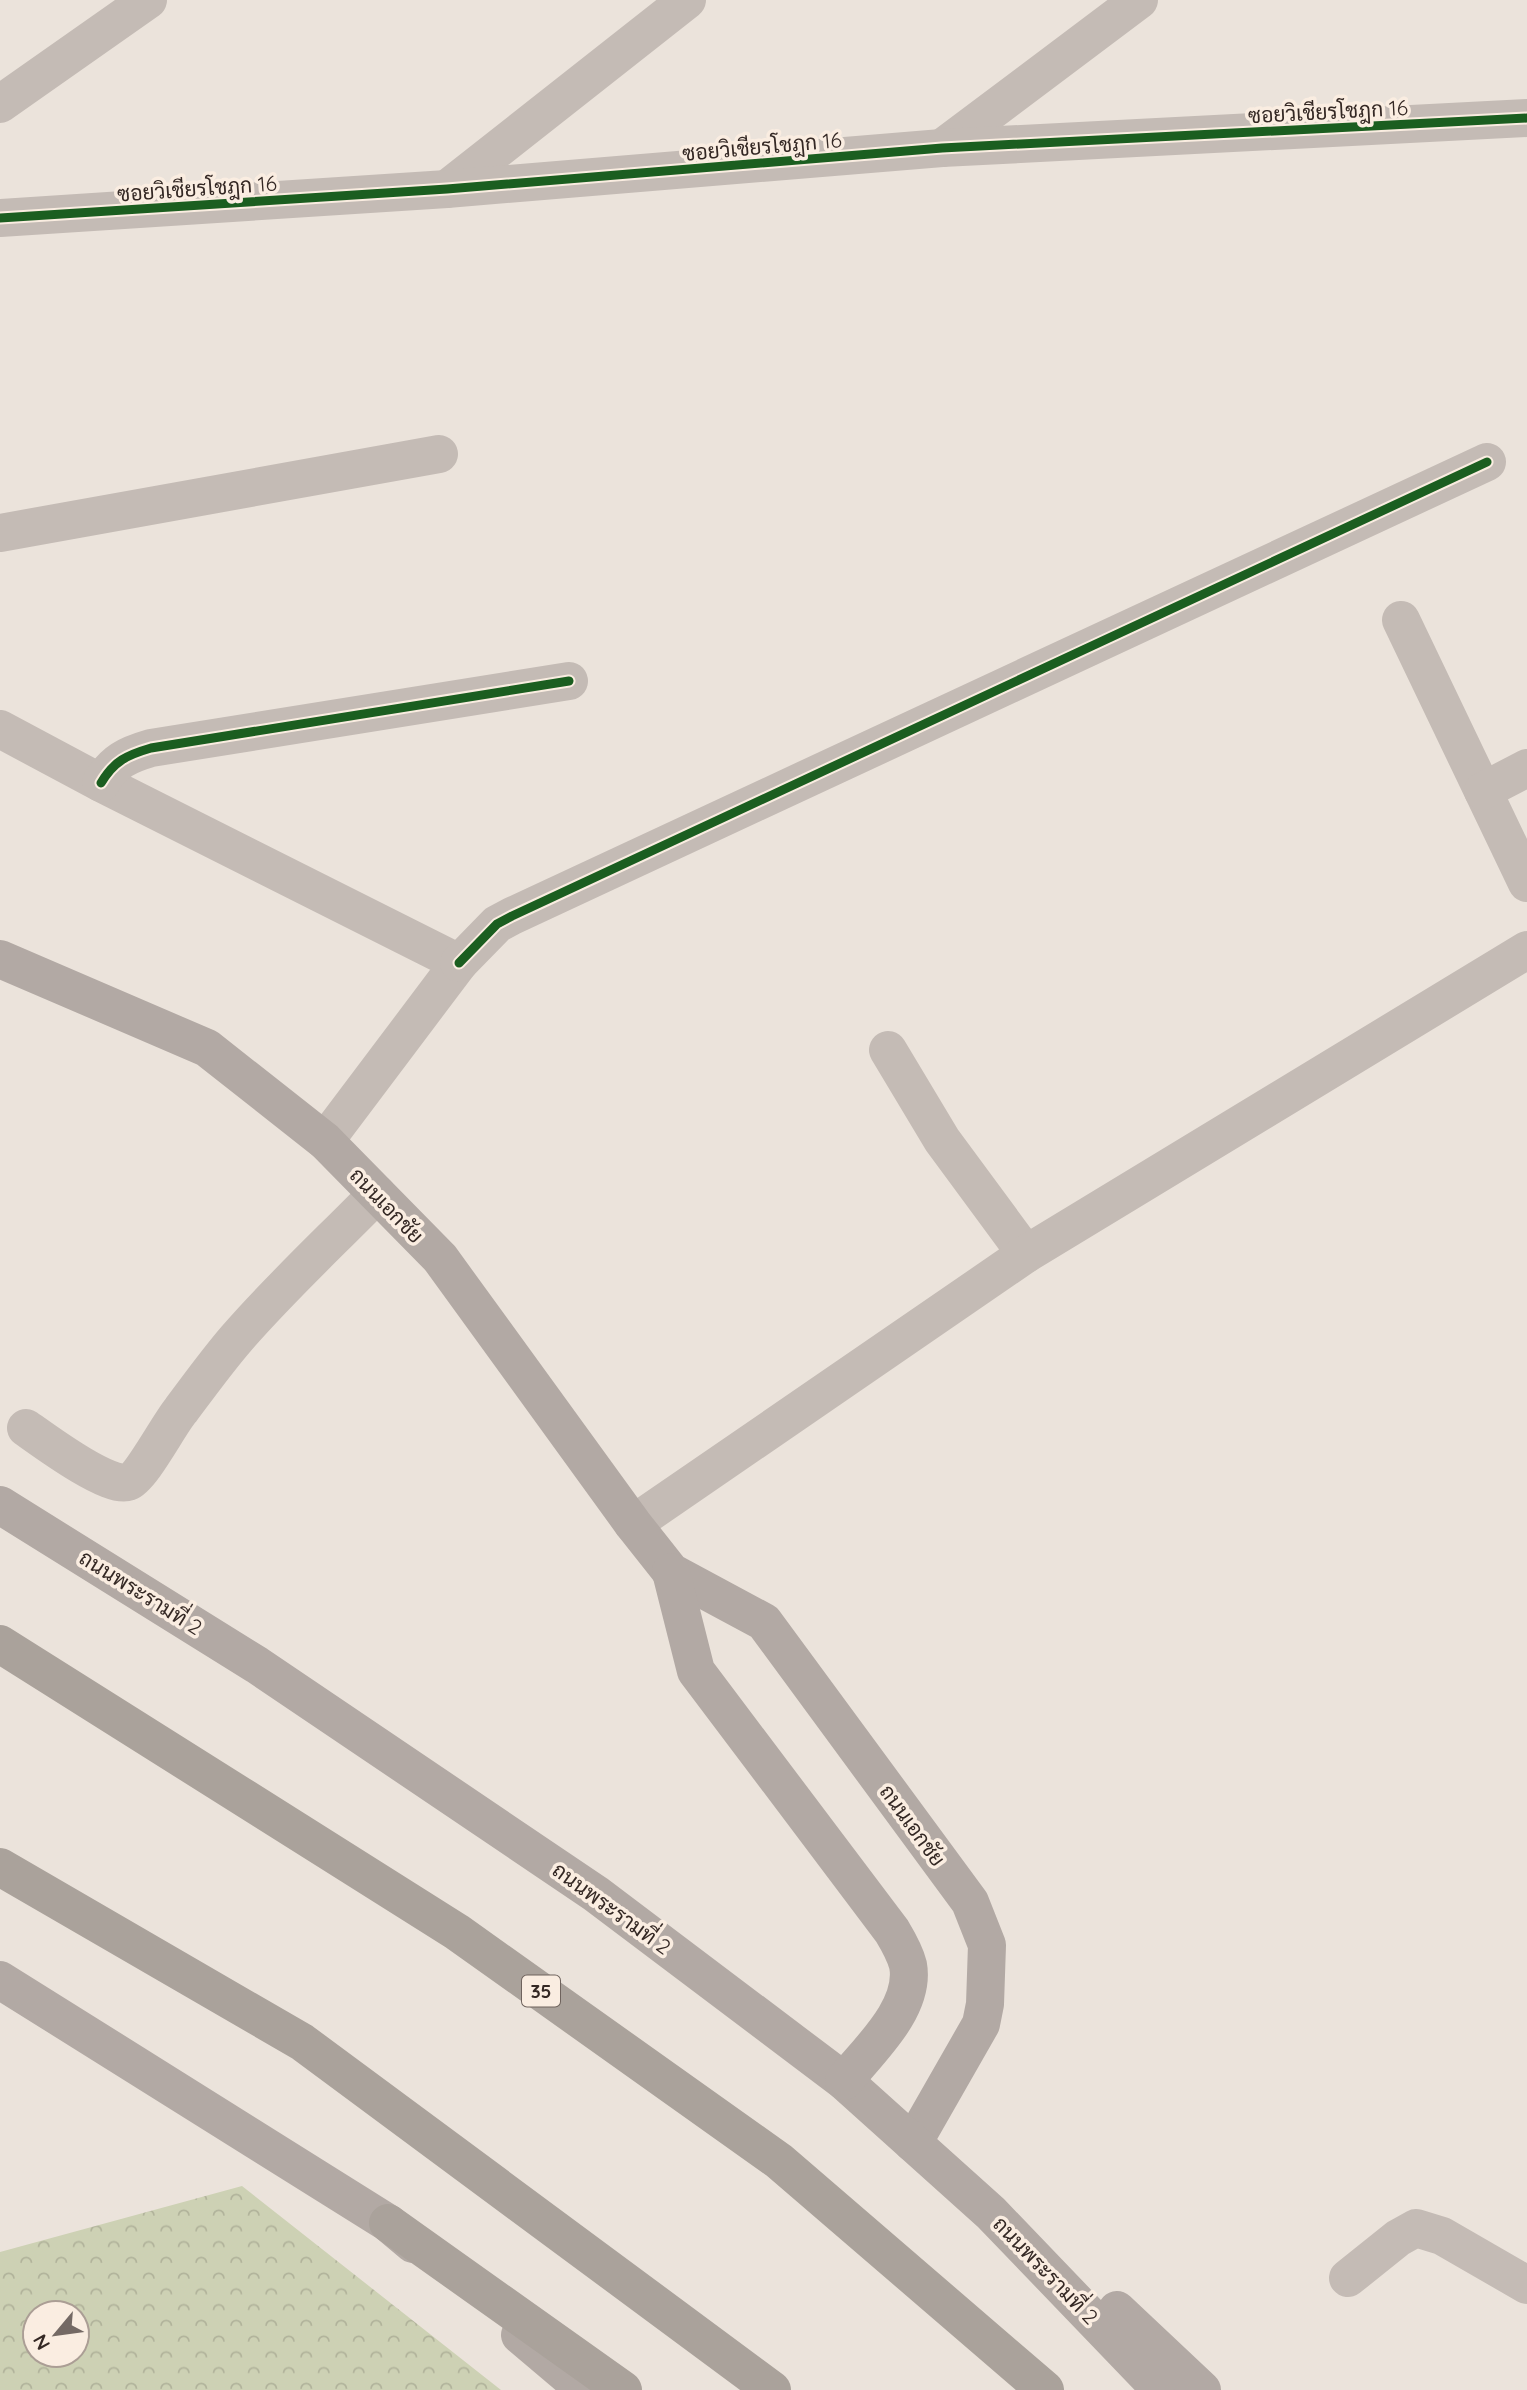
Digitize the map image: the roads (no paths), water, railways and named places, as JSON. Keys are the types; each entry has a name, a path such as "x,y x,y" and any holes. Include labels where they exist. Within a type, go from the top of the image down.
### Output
{"highway":[{"name":"35","path":"0,1644 457,1931 768,2153 1045,2390"},
{"path":"0,1867 302,2042 772,2390"},
{"path":"388,2223 623,2390"}],"main road":[{"name":"ถนนเอกชัย","path":"0,959 206,1048 325,1142 440,1258 633,1524 671,1572 764,1622 970,1902 986,1945 985,2004 981,2024 913,2143"},
{"name":"ถนนพระรามที่ 2","path":"0,1505 257,1665 597,1894 844,2081 991,2213 1161,2390"},
{"name":"ถนนเอกชัย","path":"671,1572 696,1671 892,1931 908,1966 908,1987 899,2014 844,2081"},
{"path":"0,1980 388,2223 585,2390"},
{"path":"991,2213 1125,2316 1202,2390"}],"street":[{"path":"0,104 149,0"},
{"path":"447,189 687,0"},
{"path":"942,148 1139,0"},
{"name":"ซอยวิเชียรโชฎก 16","path":"0,218 447,189 942,148 1527,118"},
{"path":"0,533 439,454"},
{"path":"325,1142 459,963 496,924 1487,462"},
{"path":"1401,620 1527,883"},
{"path":"101,783 117,761 151,748 569,681"},
{"path":"0,729 101,783 459,963"},
{"path":"1483,791 1527,768"},
{"path":"633,1524 1026,1254 1527,950"},
{"path":"888,1050 942,1140 1026,1254"},
{"path":"26,1428 65,1456 118,1483 128,1482 138,1474 173,1419 236,1339 377,1194"},
{"path":"1348,2278 1398,2238 1416,2228 1442,2236 1527,2285"}]}
